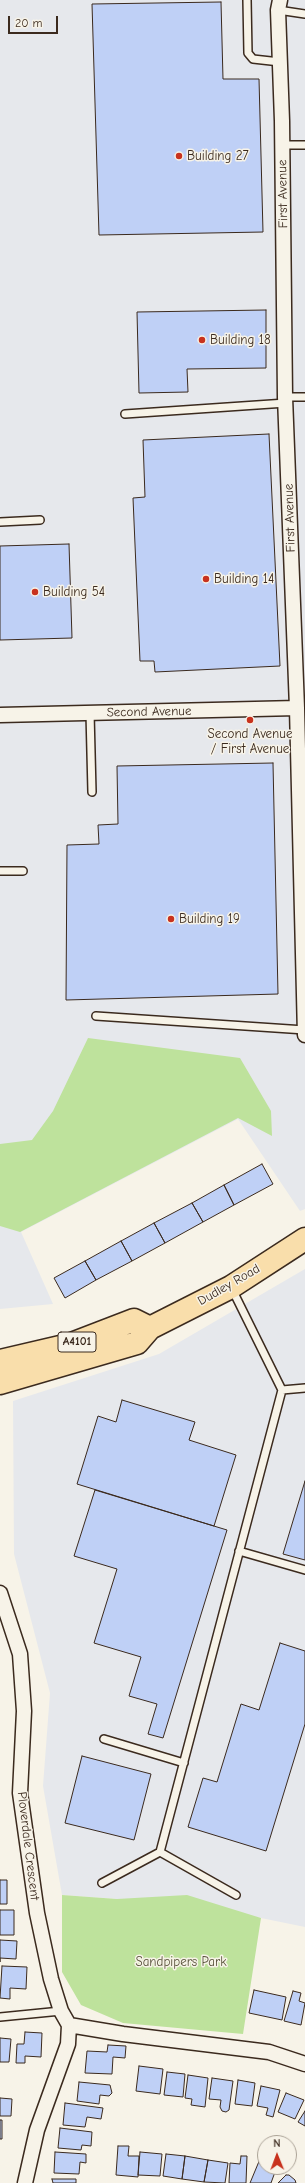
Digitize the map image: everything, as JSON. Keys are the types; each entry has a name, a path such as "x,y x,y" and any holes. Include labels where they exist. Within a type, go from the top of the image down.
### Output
{"main road":[{"name":"Dudley Road","path":"0,1383 137,1343 150,1328 231,1287 305,1239"},
{"name":"A4101","path":"0,1360 69,1345 134,1320 150,1328"}],"street":[{"name":"First Avenue","path":"279,5 283,145 286,400 300,680 297,708 305,1035"},
{"name":"Second Avenue","path":"0,715 297,708"},
{"name":"Ploverdale Crescent","path":"0,1593 20,1654 24,1711 20,1793 42,1942 61,2011 69,2025"},
{"path":"24,2183 37,2130 68,2044 69,2025 123,2034 269,2052 305,2064"}],"lane":[{"path":"246,0 248,53 254,59 280,62"},
{"path":"279,5 305,14"},
{"path":"283,145 305,145"},
{"path":"125,414 286,400 305,397"},
{"path":"0,522 40,520"},
{"path":"90,713 92,792"},
{"path":"0,871 23,871"},
{"path":"96,1016 305,1030"},
{"path":"102,1883 160,1852 282,1390 231,1287"},
{"path":"282,1390 305,1388"},
{"path":"239,1551 305,1570"},
{"path":"104,1739 184,1763"},
{"path":"160,1852 236,1895"},
{"path":"0,2017 61,2011"}],"shaded area":[{"path":"0,0 305,0 305,1209 300,1211 238,1119 21,1232 53,1304 0,1309"},
{"path":"305,1269 305,1927 261,1918 117,1899 62,1895 43,1786 50,1693 14,1554 13,1401 159,1354"}],"green space":[{"path":"88,1038 240,1058 271,1111 272,1136 238,1118 20,1232 0,1226 0,1144 32,1140 53,1111"},
{"name":"Sandpipers Park","path":"62,1895 117,1899 187,1895 261,1918 243,2034 123,2023 81,2005 62,1972"}],"building":[{"name":"Building 27","path":"221,2 223,79 259,79 263,232 99,235 92,4"},
{"name":"Building 18","path":"266,310 266,368 187,369 188,392 139,393 137,312"},
{"name":"Building 14","path":"269,434 280,666 155,672 154,661 140,661 133,498 145,497 143,440"},
{"name":"Building 54","path":"69,544 72,638 0,640 0,546"},
{"name":"Building 19","path":"273,763 278,994 66,1000 67,845 99,844 98,825 118,824 117,766"},
{"path":"262,1164 273,1184 234,1205 224,1185"},
{"path":"224,1185 234,1205 203,1222 192,1203"},
{"path":"192,1203 203,1222 165,1243 154,1223"},
{"path":"154,1223 165,1243 132,1261 121,1241"},
{"path":"121,1241 132,1261 96,1280 85,1261"},
{"path":"85,1261 96,1280 65,1298 54,1278"},
{"path":"122,1400 195,1422 189,1440 236,1455 214,1526 77,1484 98,1416 116,1422"},
{"path":"305,1481 305,1560 283,1554"},
{"path":"95,1490 227,1530 163,1738 148,1734 157,1704 129,1696 141,1657 94,1643 117,1569 74,1556"},
{"path":"280,1643 305,1651 305,1724 266,1851 188,1827 203,1778 217,1782 241,1704 259,1710"},
{"path":"82,1756 151,1774 134,1840 65,1823"},
{"path":"0,1880 7,1880 7,1904 0,1904"},
{"path":"0,1910 14,1910 14,1935 0,1935"},
{"path":"0,1940 17,1941 16,1959 0,1958"},
{"path":"2,1966 27,1967 26,1989 10,1988 10,1999 0,1998"},
{"path":"254,1990 286,1997 282,2020 249,2013"},
{"path":"293,1991 301,1993 299,2001 305,2003 301,2025 284,2021"},
{"path":"25,2032 42,2033 41,2057 25,2056 25,2063 16,2063 17,2044 24,2044"},
{"path":"0,2038 11,2039 9,2062 0,2062"},
{"path":"108,2045 126,2046 125,2058 113,2057 112,2074 85,2073 87,2051 107,2052"},
{"path":"139,2066 163,2069 160,2094 136,2091"},
{"path":"167,2072 185,2074 183,2097 164,2095"},
{"path":"188,2075 208,2078 205,2107 191,2105 192,2099 185,2098"},
{"path":"212,2078 233,2081 229,2110 226,2112 222,2111 220,2107 221,2100 209,2099"},
{"path":"238,2080 255,2083 252,2106 235,2104"},
{"path":"79,2082 110,2085 112,2093 109,2096 100,2095 99,2104 77,2101"},
{"path":"261,2086 280,2090 273,2117 266,2115 268,2108 257,2106"},
{"path":"286,2093 304,2100 295,2119 278,2112"},
{"path":"0,2098 12,2099 11,2116 0,2116"},
{"path":"65,2103 103,2108 101,2119 87,2117 85,2127 63,2125"},
{"path":"305,2111 305,2126 298,2122"},
{"path":"0,2120 2,2120 2,2139 0,2139"},
{"path":"60,2128 92,2132 91,2146 82,2145 81,2150 58,2148"},
{"path":"118,2146 129,2146 128,2156 139,2156 138,2177 116,2175"},
{"path":"55,2152 86,2154 86,2163 80,2162 79,2174 54,2173"},
{"path":"140,2152 162,2154 160,2176 138,2175"},
{"path":"166,2154 185,2156 182,2179 163,2176"},
{"path":"185,2156 208,2160 204,2182 182,2179"},
{"path":"241,2156 247,2156 246,2183 229,2183 230,2163 240,2164"},
{"path":"208,2160 228,2163 225,2183 204,2182"},
{"path":"257,2166 257,2175 274,2175 271,2183 250,2183"},
{"path":"286,2175 289,2175 295,2180 296,2183 278,2183"},
{"path":"52,2179 76,2179 76,2183 53,2183"}],"place":[{"name":"Building 27","path":"179,156"},
{"name":"Building 18","path":"202,340"},
{"name":"Building 14","path":"206,579"},
{"name":"Building 54","path":"35,592"},
{"name":"Second Avenue / First Avenue","path":"250,720"},
{"name":"Building 19","path":"171,919"}]}
